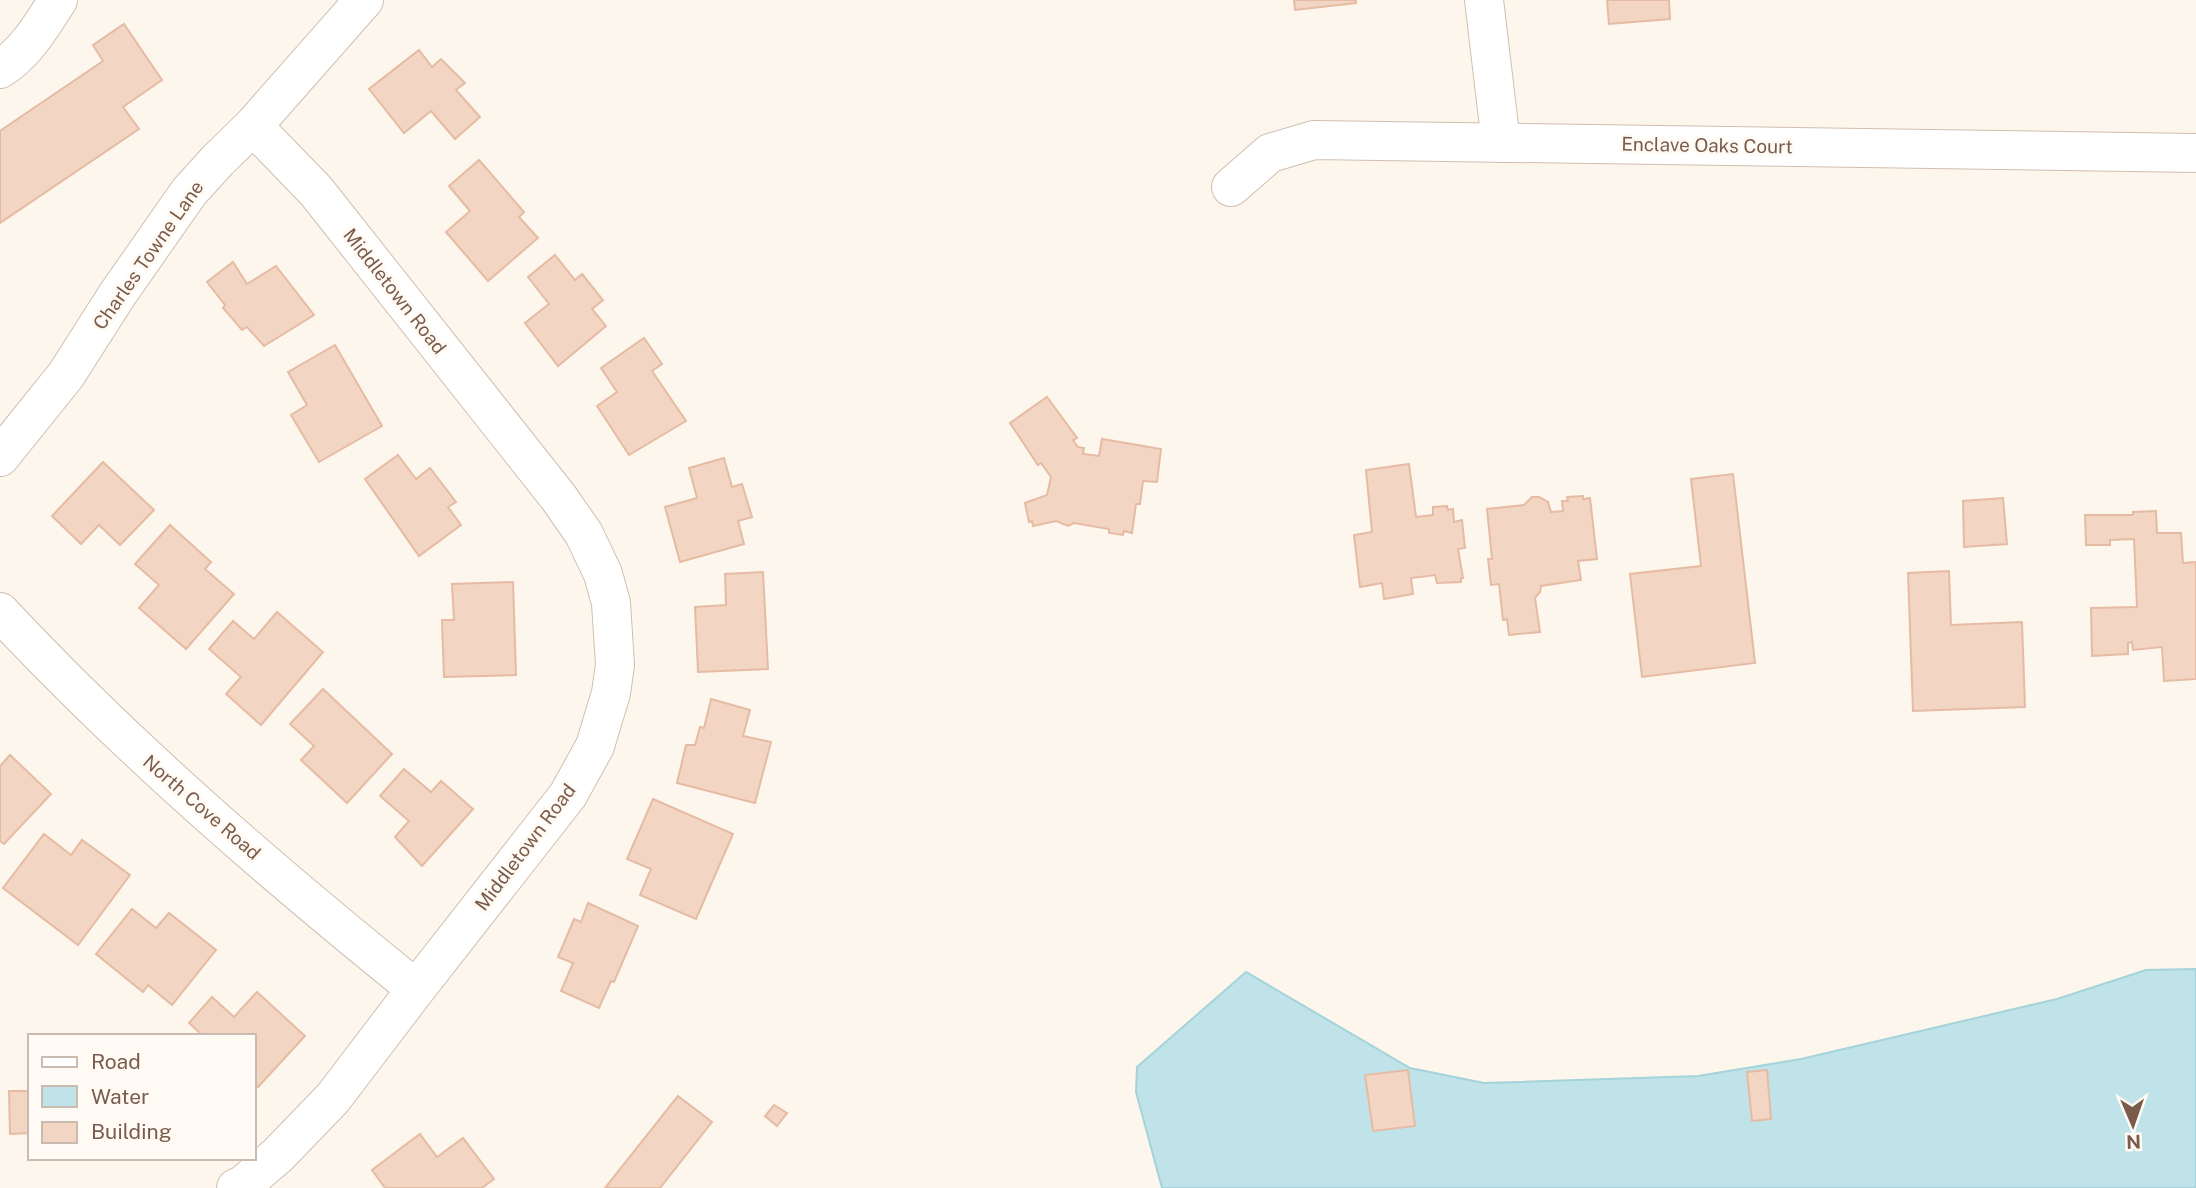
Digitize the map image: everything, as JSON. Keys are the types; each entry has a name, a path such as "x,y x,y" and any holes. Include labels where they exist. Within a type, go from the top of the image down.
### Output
{"street":[{"path":"0,69 35,37 58,0"},
{"name":"Charles Towne Lane","path":"0,457 66,375 117,295 189,192 254,126 364,0"},
{"path":"1484,0 1501,143"},
{"name":"Middletown Road","path":"236,1188 278,1155 334,1098 568,795 595,746 611,693 615,665 611,603 603,574 584,534 559,498 316,191 254,126"},
{"name":"Enclave Oaks Court","path":"1231,187 1270,153 1314,140 2196,153"},
{"name":"North Cove Road","path":"0,612 55,671 124,738 343,930 416,989"}],"water":[{"path":"2196,969 2196,1188 1162,1188 1136,1092 1137,1067 1246,972 1410,1068 1484,1083 1698,1076 1801,1059 2057,999 2146,970"}],"building":[{"path":"1294,0 1356,0 1356,3 1295,10"},
{"path":"1607,0 1669,0 1670,19 1609,24"},
{"path":"124,24 162,80 123,107 139,129 0,223 0,131 103,61 93,45"},
{"path":"419,50 432,67 441,59 465,83 456,90 480,117 455,139 431,111 404,133 369,89"},
{"path":"479,160 524,212 519,217 538,238 488,281 446,232 470,211 449,186"},
{"path":"555,255 575,280 582,274 603,300 592,309 606,326 558,366 525,323 549,304 528,277"},
{"path":"233,262 247,284 276,266 314,315 264,346 247,327 242,330 223,308 225,305 207,282"},
{"path":"644,338 662,364 652,371 686,421 629,455 597,406 617,392 601,368"},
{"path":"335,345 382,426 319,462 291,415 307,405 288,372"},
{"path":"1047,397 1077,438 1073,440 1078,447 1084,448 1083,454 1099,456 1102,439 1161,449 1157,482 1143,481 1132,533 1109,533 1109,529 1074,523 1068,526 1056,521 1033,526 1032,521 1029,522 1025,503 1047,495 1051,477 1041,463 1038,465 1010,423"},
{"path":"398,455 416,479 430,468 456,502 448,507 461,525 419,556 365,479"},
{"path":"724,458 732,487 742,484 752,517 738,521 744,544 680,562 665,507 697,498 689,468"},
{"path":"103,462 154,510 120,545 99,525 81,544 52,516"},
{"path":"1409,464 1416,517 1433,515 1433,507 1447,506 1448,510 1453,509 1454,522 1462,520 1465,548 1458,549 1463,578 1461,582 1437,583 1435,575 1411,578 1413,594 1384,599 1382,583 1360,587 1354,535 1372,532 1366,470"},
{"path":"1733,474 1755,663 1642,677 1630,574 1701,566 1691,479"},
{"path":"1583,496 1583,499 1590,498 1597,559 1578,561 1581,580 1541,586 1535,598 1540,632 1509,635 1507,619 1503,620 1499,584 1491,585 1488,559 1492,559 1487,509 1524,505 1532,497 1539,497 1548,502 1551,512 1563,511 1562,501 1568,501 1567,497"},
{"path":"2003,498 2007,544 1964,547 1963,501"},
{"path":"2156,511 2157,533 2181,533 2183,563 2196,562 2196,679 2164,681 2162,647 2133,650 2132,642 2128,643 2128,654 2092,656 2091,608 2137,607 2134,539 2110,540 2110,545 2086,545 2085,515 2133,515 2133,512"},
{"path":"170,525 211,562 205,569 234,594 186,649 139,608 159,585 135,564"},
{"path":"1949,571 1951,625 2022,622 2025,707 1913,711 1908,573"},
{"path":"763,572 768,669 698,672 695,607 726,605 725,574"},
{"path":"513,582 516,675 444,677 442,620 454,620 452,584"},
{"path":"277,612 323,652 261,725 226,694 241,677 209,649 233,621 254,639"},
{"path":"323,689 392,754 347,803 301,760 314,746 290,724"},
{"path":"711,699 750,710 743,736 771,742 755,803 677,783 686,745 695,745 700,727 704,728"},
{"path":"10,755 51,794 4,844 0,841 0,766"},
{"path":"404,769 431,792 441,781 473,809 422,866 395,837 409,821 380,796"},
{"path":"653,799 733,834 696,919 640,895 651,869 627,859"},
{"path":"44,834 71,855 82,840 130,875 78,945 3,888"},
{"path":"588,903 638,926 614,982 611,981 599,1008 561,991 573,963 558,957 574,919 581,922"},
{"path":"132,909 156,928 169,913 216,950 172,1005 148,985 143,992 96,954"},
{"path":"257,992 305,1036 258,1087 256,1034 201,1034 189,1023 212,997 234,1017"},
{"path":"1408,1070 1415,1126 1373,1131 1365,1075"},
{"path":"1767,1070 1771,1119 1752,1121 1747,1072"},
{"path":"9,1091 28,1091 28,1133 10,1134"},
{"path":"678,1096 712,1122 660,1188 605,1188"},
{"path":"774,1105 787,1113 777,1126 765,1116"},
{"path":"420,1134 437,1157 463,1138 494,1179 482,1188 385,1188 372,1170"}]}
